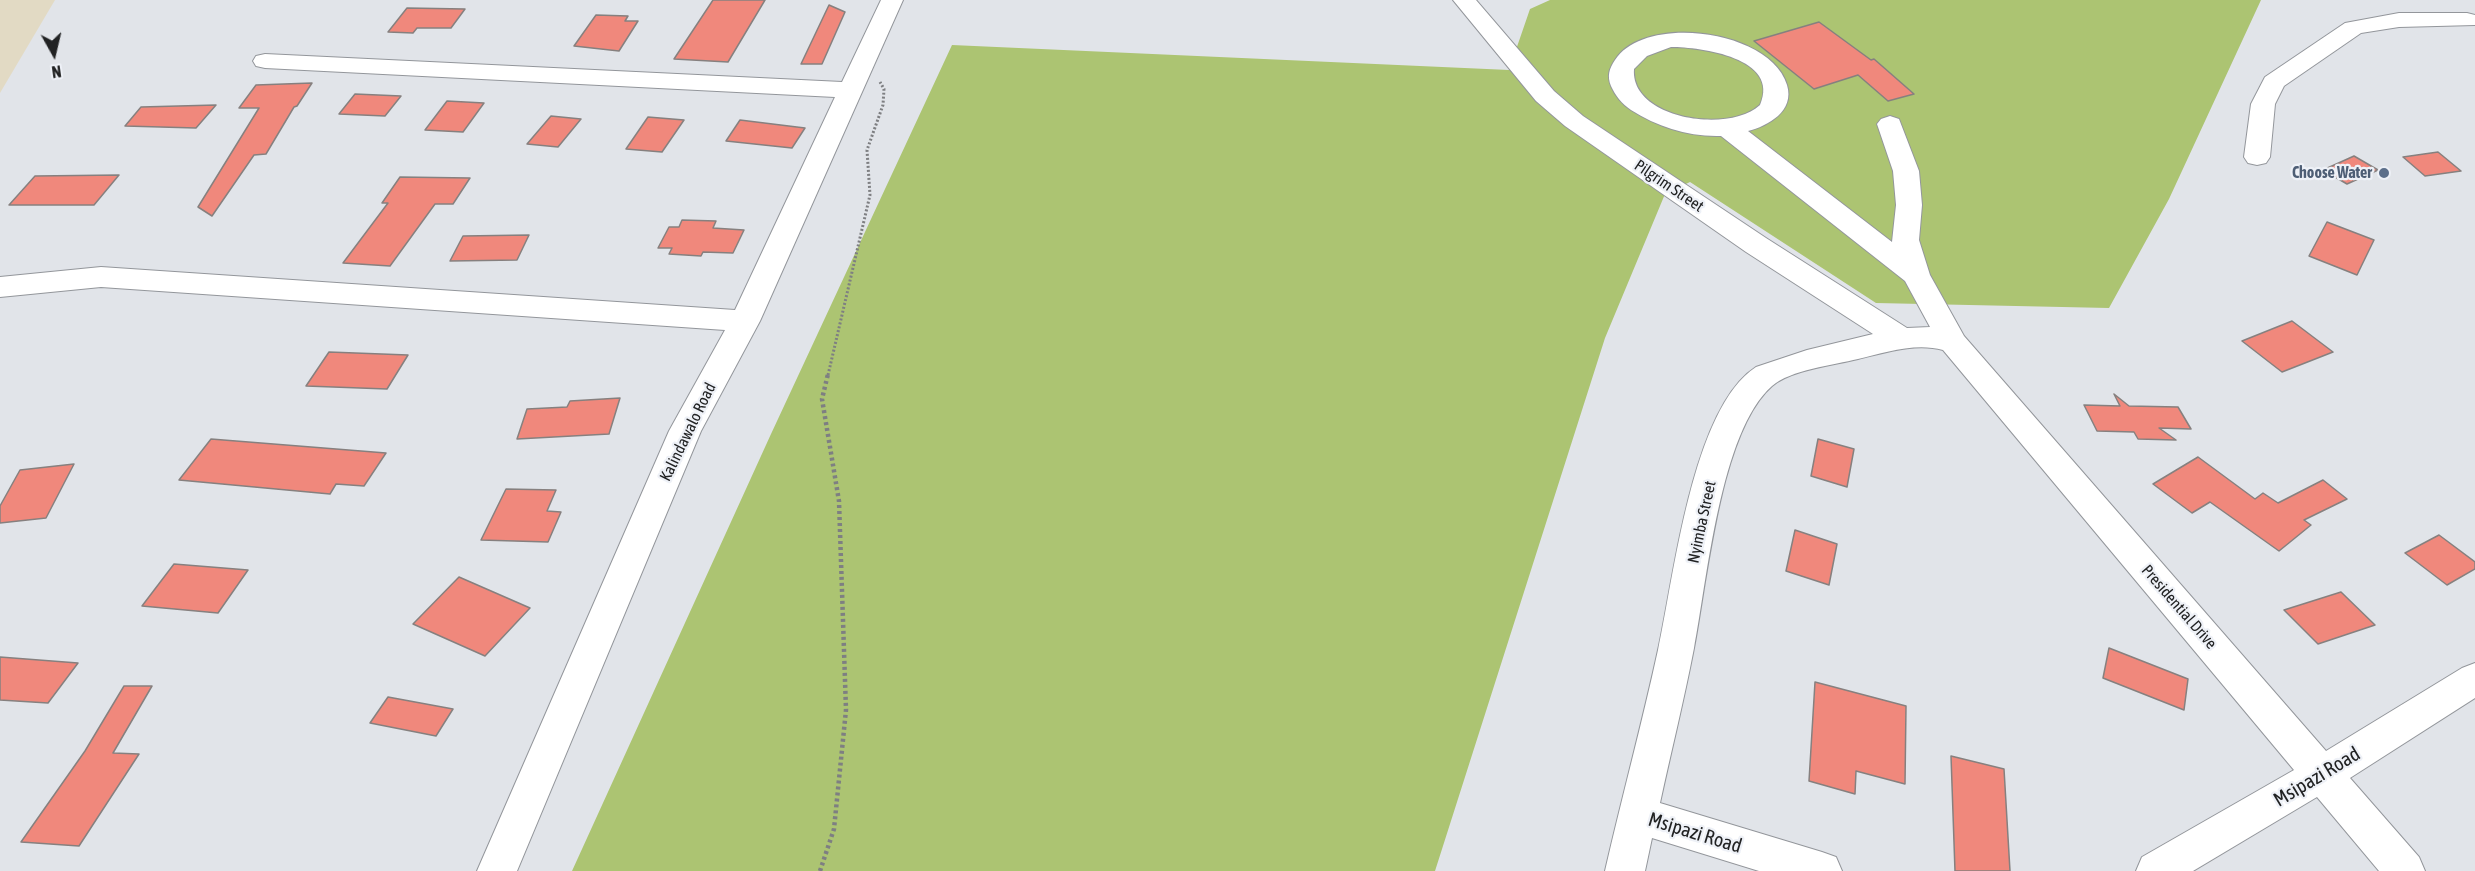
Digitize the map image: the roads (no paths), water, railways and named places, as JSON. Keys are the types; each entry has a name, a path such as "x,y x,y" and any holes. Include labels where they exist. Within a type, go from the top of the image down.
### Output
{"street":[{"name":"Kalindawalo Road","path":"497,871 685,431 745,321 892,0"},
{"name":"Pilgrim Street","path":"1464,0 1545,96 1574,121 1755,245 1902,339"},
{"path":"2450,0 2471,26"},
{"path":"2257,157 2263,104 2274,82 2353,28 2399,20 2471,26"},
{"path":"1727,128 1764,116 1775,101 1777,93 1770,75 1753,59 1721,45 1685,39 1657,42 1628,57 1620,72 1621,81 1631,98 1641,106 1681,124 1727,128 1916,274"},
{"path":"265,61 850,90"},
{"path":"1890,124 1906,171 1909,205 1905,240 1916,274"},
{"name":"Presidential Drive","path":"1916,274 1953,342 2406,871"},
{"path":"0,287 101,278 745,321"},
{"name":"Nyimba Street","path":"1625,871 1677,648 1706,489 1734,413 1762,377 1811,360 1902,339 1933,337 1953,342"},
{"name":"Msipazi Road","path":"2156,871 2324,773 2475,678"},
{"name":"Msipazi Road","path":"1637,815 1822,871"}],"place":[{"name":"Choose Water","path":"2384,173"}]}
